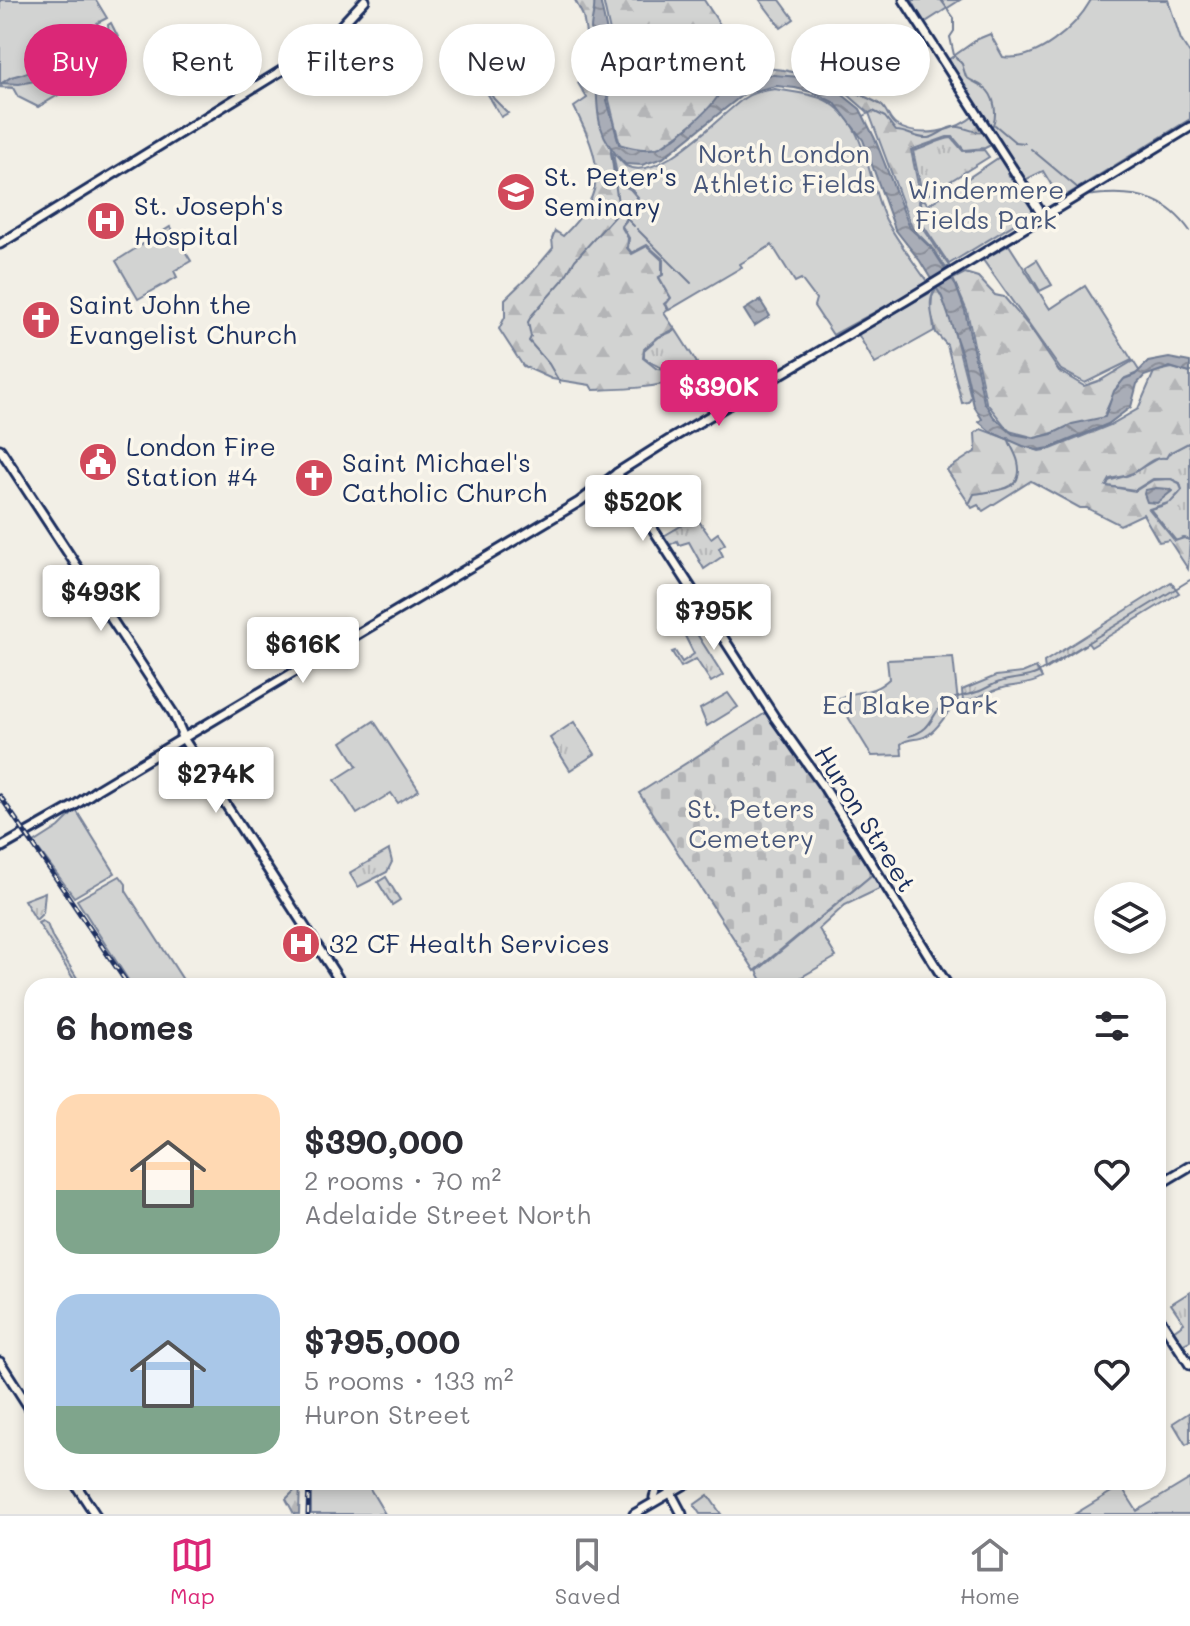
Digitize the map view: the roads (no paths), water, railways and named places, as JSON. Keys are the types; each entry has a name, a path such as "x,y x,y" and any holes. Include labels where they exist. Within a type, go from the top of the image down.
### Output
{"main road":[{"path":"0,244 323,45 334,37 365,0"},
{"path":"904,0 1043,216"},
{"path":"0,846 620,477 625,468 649,453 1190,127"},
{"path":"0,449 184,732 184,738"},
{"name":"Huron Street","path":"620,477 775,718 824,787 943,978"},
{"path":"170,712 176,727 338,978"},
{"path":"172,745 176,727"},
{"path":"1166,1180 1190,1166"},
{"path":"1166,1328 1190,1365"},
{"path":"0,1362 24,1404"},
{"path":"0,1369 24,1405"},
{"path":"79,1490 95,1514"},
{"path":"634,1514 659,1490"},
{"path":"626,1514 660,1490"},
{"path":"667,1490 682,1514"}],"water":[{"path":"594,0 600,0 605,24 592,24"},
{"path":"24,73 24,83 2,83"},
{"path":"775,75 791,76 791,88 776,86"},
{"path":"597,96 607,96 619,144 633,148 657,148 684,131 718,96 741,96 663,158 642,165 625,164 613,151 605,139"},
{"path":"821,96 844,96 860,109 910,228 933,250 956,286 965,311 984,402 994,417 1013,434 1035,438 1072,424 1105,417 1114,391 1124,379 1135,375 1148,362 1169,358 1190,362 1190,373 1170,367 1144,376 1137,384 1131,407 1108,424 1050,448 1037,450 991,432 979,422 982,419 974,406 963,358 942,297 895,229 863,140 835,103"},
{"path":"760,300 770,316 754,326 744,310"},
{"path":"1156,488 1172,491 1157,503 1147,502 1145,490"}],"waterway":[{"path":"941,0 954,18 954,31 950,37 954,55 962,64 966,77 991,95 995,113 991,129"},
{"path":"864,116 873,111 885,117 896,131 923,138 954,127 985,132"},
{"path":"995,125 1015,142 1025,143"},
{"path":"1031,149 1079,189"},
{"path":"611,152 619,211 634,226"},
{"path":"1085,195 1118,194 1153,200 1173,212 1190,231"},
{"path":"560,383 549,364 529,341 528,322 563,280 575,260 619,211"},
{"path":"637,229 691,283"},
{"path":"970,502 974,494 1007,488 1017,479 1018,462 1008,437"},
{"path":"909,736 928,726 949,700 1000,682 1038,673 1190,580"}],"railway":[{"path":"0,796 124,978"},
{"path":"308,1514 309,1490"}],"place":[{"name":"St. Peter's Seminary","path":"516,192"},
{"name":"St. Joseph's Hospital","path":"106,221"},
{"name":"Saint John the Evangelist Church","path":"41,320"},
{"name":"London Fire Station #4","path":"98,462"},
{"name":"Saint Michael's Catholic Church","path":"314,478"},
{"name":"32 CF Health Services","path":"301,944"}],"park label":[{"name":"North London Athletic Fields","path":"784,169"},
{"name":"Windermere Fields Park","path":"986,205"},
{"name":"Ed Blake Park","path":"910,705"},
{"name":"St. Peters Cemetery","path":"751,824"}]}
